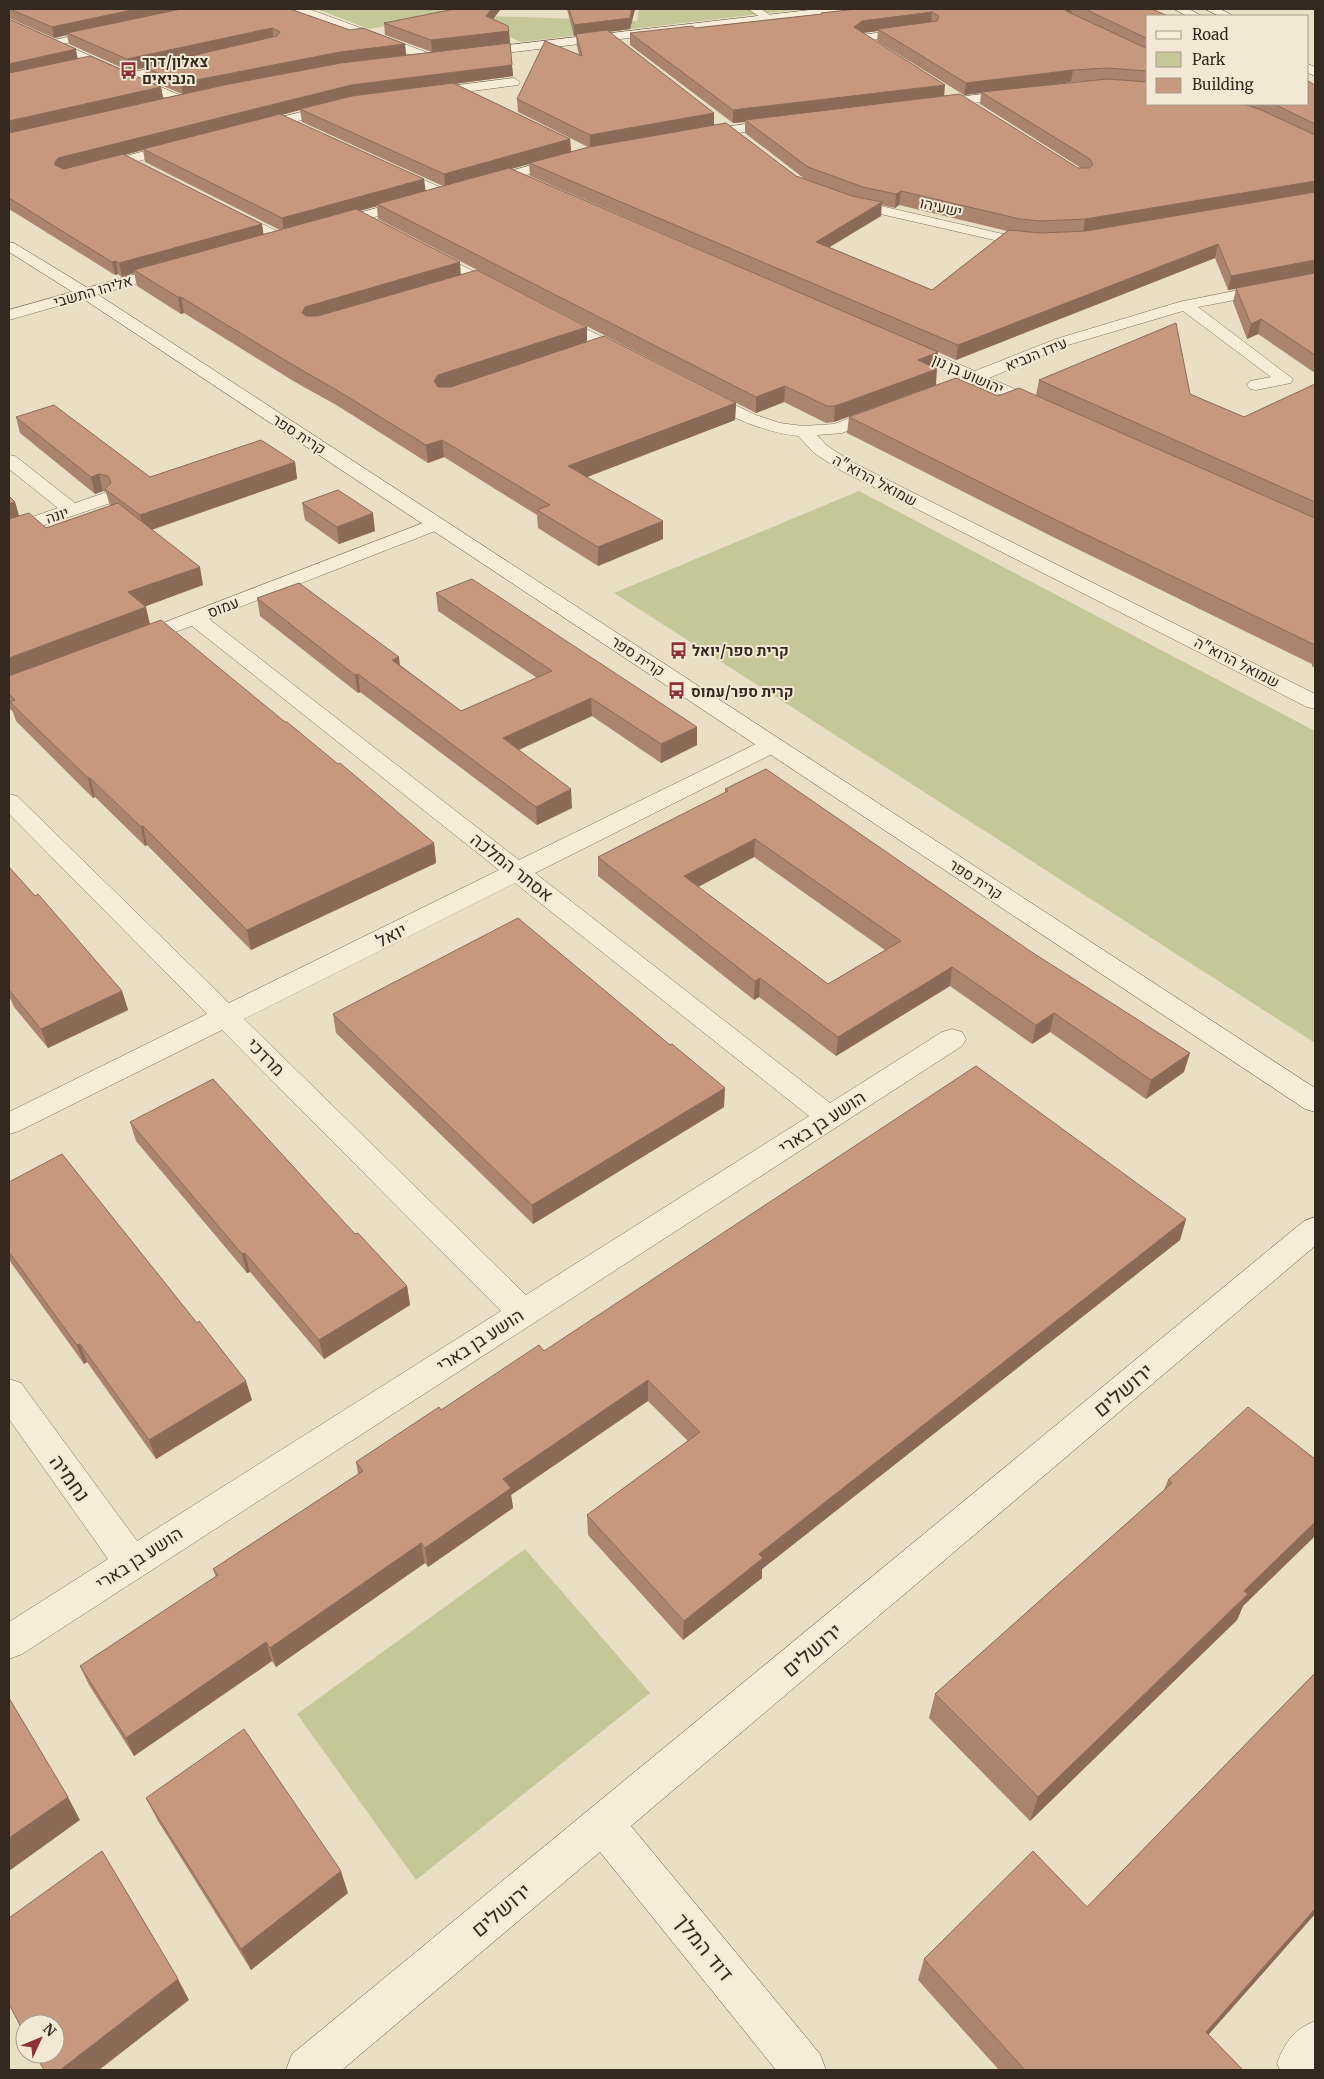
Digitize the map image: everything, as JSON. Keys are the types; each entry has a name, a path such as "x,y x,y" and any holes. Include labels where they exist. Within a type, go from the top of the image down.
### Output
{"street":[{"path":"300,9 436,57 407,61"},
{"path":"754,9 770,19"},
{"path":"460,54 770,19 841,9"},
{"path":"1180,9 1194,15"},
{"path":"1211,9 1226,15"},
{"path":"9,23 129,77 186,100 163,105"},
{"path":"53,43 120,29"},
{"path":"894,59 861,38 931,29"},
{"path":"610,37 625,49"},
{"path":"129,77 197,61"},
{"path":"418,94 514,82"},
{"path":"456,89 473,98"},
{"path":"944,90 977,111"},
{"path":"922,105 1025,93"},
{"path":"237,132 353,103"},
{"path":"715,117 745,140"},
{"path":"282,120 300,128"},
{"path":"683,137 798,120"},
{"path":"83,171 191,144"},
{"path":"472,186 579,156"},
{"path":"127,160 144,169"},
{"path":"320,228 448,192 381,165"},
{"path":"510,176 537,187"},
{"name":"ישעיהו","path":"829,196 857,205 1003,238 1048,240"},
{"path":"213,204 287,237 263,244"},
{"path":"359,217 384,231"},
{"path":"410,244 513,297"},
{"name":"קרית ספר","path":"9,246 85,293 1315,1102"},
{"name":"אליהו התשבי","path":"9,315 188,265"},
{"path":"460,285 479,279"},
{"name":"עידו הנביא","path":"950,387 1062,342 1185,305 1315,280"},
{"path":"1185,305 1286,379 1256,386"},
{"path":"538,310 640,362"},
{"name":"יהושוע בן נון","path":"885,338 1059,414"},
{"path":"587,351 606,345"},
{"path":"682,384 750,419 778,428 802,431 836,429 897,406"},
{"name":"שמואל הרוא\"ה","path":"802,431 820,449 846,466 1315,702"},
{"path":"9,460 72,510"},
{"name":"יונה","path":"9,531 104,499"},
{"name":"עמוס","path":"120,646 436,524"},
{"name":"אסתר המלכה","path":"194,617 829,1118"},
{"name":"יואל","path":"9,1124 772,745"},
{"name":"מרדכי","path":"9,801 524,1312"},
{"name":"הושע בן בארי","path":"9,1642 952,1039"},
{"name":"ירושלים","path":"308,2070 604,1825 1315,1229"},
{"name":"נחמיה","path":"9,1393 132,1563"},
{"name":"דוד המלך","path":"604,1825 804,2070"}],"green space":[{"path":"317,9 448,9 461,15 637,21 639,9 803,9 521,42 451,13 369,29"},
{"path":"859,491 1315,731 1315,1043 614,593"},
{"path":"525,1549 650,1693 416,1880 297,1714"}],"building":[{"path":"10,9 136,9 52,27"},
{"path":"181,9 290,9 350,30 363,28 405,44 340,52 181,83 144,67 277,36 280,32 272,28 127,59 67,33"},
{"path":"455,9 491,9 486,16 508,26 509,31 431,40 384,23"},
{"path":"569,9 632,9 630,18 574,25"},
{"path":"857,9 1065,9 1146,48 1146,71 1107,68 1073,70 966,83 878,29 937,21 939,16 932,12 862,21 854,27 945,85 733,110 630,33 692,26 695,28"},
{"path":"1085,9 1152,9 1166,15 1146,15 1146,38"},
{"path":"9,19 76,49 9,64"},
{"path":"607,30 714,113 590,135 517,99 545,41 582,56 576,34"},
{"path":"510,43 512,65 351,85 58,158 55,162 55,165 64,169 123,154 262,224 119,263 116,261 112,262 9,198 9,133 224,85 341,63"},
{"path":"90,56 161,87 9,121 9,73"},
{"path":"1107,79 1146,82 1146,105 1246,105 1315,135 1315,181 1085,219 1041,221 1020,219 901,191 896,194 863,187 808,167 745,120 960,94 1078,168 1089,168 1093,165 1090,159 981,92"},
{"path":"1309,82 1315,85 1315,124 1276,105 1309,105"},
{"path":"453,83 570,139 444,174 300,109 352,96"},
{"path":"280,114 424,179 282,218 143,149"},
{"path":"726,123 796,176 852,196 882,202 816,242 932,290 1009,230 1041,233 1086,231 1315,192 1315,260 1231,276 1218,244 958,345 529,163 589,147"},
{"path":"509,168 938,352 918,360 937,369 835,406 827,406 785,386 756,397 377,204"},
{"path":"356,209 460,262 305,307 302,313 306,316 318,316 477,270 587,327 438,375 434,381 438,387 451,387 604,336 736,403 568,466 663,521 598,547 537,510 550,505 442,440 426,445 134,270"},
{"path":"1315,273 1315,355 1261,319 1251,324 1236,288"},
{"path":"1176,323 1190,394 1244,417 1315,384 1315,502 1039,380"},
{"path":"956,378 998,396 1019,388 1315,518 1315,645 1054,519 849,417"},
{"path":"54,405 150,477 261,440 295,462 140,515 105,489 111,483 108,476 99,474 91,477 16,417"},
{"path":"338,490 373,513 337,527 302,503"},
{"path":"9,496 15,502 9,504"},
{"path":"118,503 200,567 128,592 146,607 9,658 9,519 29,513 46,528"},
{"path":"472,579 697,727 661,744 591,698 503,738 571,789 536,807 358,674 355,675 257,598 299,583 399,657 392,660 461,711 552,671 436,593"},
{"path":"161,620 285,722 338,764 340,763 434,843 247,930 143,826 141,827 88,778 10,702 15,700 9,694 9,676"},
{"path":"766,769 1030,951 1190,1053 1151,1080 1054,1013 1036,1025 952,967 838,1037 760,978 755,981 598,857 728,791 725,789","holes":["755,839 901,941 828,984 684,876"]},
{"path":"9,867 35,896 38,894 122,991 41,1029 9,990"},
{"path":"518,918 670,1045 672,1044 725,1088 532,1205 333,1014"},
{"path":"976,1066 1186,1219 759,1554 763,1558 684,1621 587,1515 700,1432 648,1380 503,1479 511,1488 425,1548 421,1543 270,1648 266,1642 126,1738 80,1666 218,1575 213,1569 363,1471 356,1462 439,1407 441,1410 539,1345 544,1351"},
{"path":"213,1079 355,1234 358,1233 407,1286 319,1340 245,1253 242,1254 130,1122"},
{"path":"62,1154 197,1323 199,1321 246,1381 149,1440 80,1344 77,1345 9,1252 9,1182"},
{"path":"1248,1407 1315,1459 1315,1522 1244,1591 1248,1594 1038,1797 935,1694 1172,1483 1168,1480"},
{"path":"1315,1673 1315,1909 1206,2032 1243,2070 1025,2070 924,1959 1033,1851 1087,1907"},
{"path":"9,1698 68,1797 9,1838"},
{"path":"244,1729 341,1871 241,1949 146,1798"},
{"path":"102,1851 178,1979 60,2070 44,2070 41,2064 65,2064 65,2014 15,2014 15,2016 9,2004 9,1918"}],"place":[{"name":"צאלון/דרך הנביאים","path":"128,70"},
{"name":"קרית ספר/יואל","path":"678,650"},
{"name":"קרית ספר/עמוס","path":"677,691"}]}
